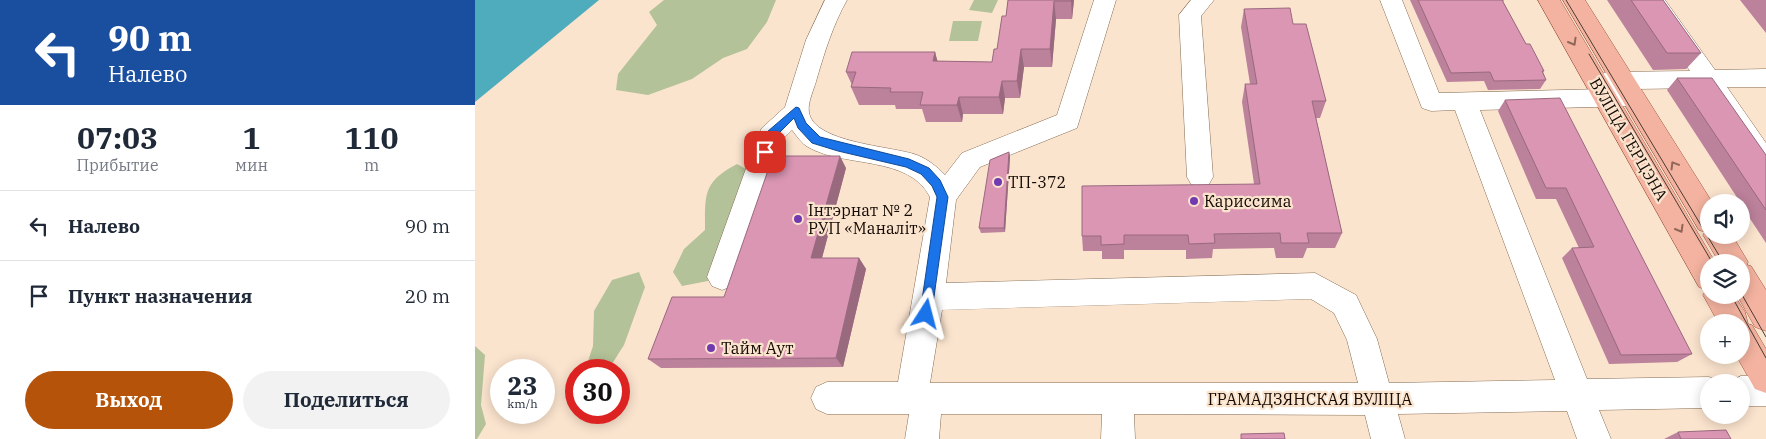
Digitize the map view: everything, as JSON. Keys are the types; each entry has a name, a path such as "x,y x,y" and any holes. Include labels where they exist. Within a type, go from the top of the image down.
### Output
{"main road":[{"name":"ВУЛІЦА ГЕРЦЭНА","path":"1549,0 1700,263"},
{"name":"ВУЛІЦА ГЕРЦЭНА","path":"1574,0 1700,207"},
{"path":"1750,287 1763,305"},
{"path":"1750,350 1766,378"}],"street":[{"path":"922,439 919,399 929,297 943,197 971,160 1069,121 1105,0"},
{"path":"1200,177 1190,15 1203,0"},
{"path":"1391,0 1431,102 1628,89 1709,79 1766,78"},
{"path":"1654,0 1766,163"},
{"path":"722,277 771,135 796,110 832,7"},
{"path":"1464,101 1576,395 1595,439"},
{"path":"796,110 802,125 816,140 838,147 909,163 925,171 936,183 943,197"},
{"path":"929,297 1315,286 1345,304 1362,339 1389,439"},
{"path":"1750,303 1763,305"},
{"path":"1750,391 1766,391"},
{"name":"ГРАМАДЗЯНСКАЯ ВУЛІЦА","path":"827,398 1377,399 1700,392"},
{"path":"1118,399 1118,439"}],"green space":[{"path":"664,0 776,0 767,22 747,49 723,58 692,79 648,95 616,90 618,74 657,25 649,12"},
{"path":"974,0 998,0 992,13 969,10"},
{"path":"953,21 982,21 978,41 949,41"},
{"path":"737,164 751,172 737,216 708,281 682,286 673,272 684,249 705,230 705,207 708,190 718,177"},
{"path":"639,272 645,287 624,345 615,359 589,359 593,346 594,311 612,280"},
{"path":"475,346 485,355 481,405 486,424 477,439 475,439"}],"water":[{"path":"475,0 599,0 475,102"}],"building":[{"path":"1008,0 1071,1 1054,1 1050,49 1021,49 1017,81 1002,81 999,97 959,97 957,105 920,105 923,92 890,92 891,88 851,87 856,72 846,72 852,52 935,52 933,61 992,62 994,49 997,49 1002,16 1006,16"},
{"path":"1418,0 1502,0 1526,44 1530,44 1544,71 1542,71 1546,80 1494,81 1490,72 1451,73"},
{"path":"1631,0 1663,0 1701,53 1667,53"},
{"path":"1290,8 1293,24 1306,24 1326,101 1312,101 1342,233 1307,233 1309,243 1281,243 1280,233 1214,234 1215,243 1189,244 1188,235 1124,235 1124,244 1101,245 1101,236 1082,236 1082,186 1260,184 1245,84 1257,84 1244,9"},
{"path":"1677,78 1712,78 1766,155 1766,210"},
{"path":"1560,98 1692,354 1621,355 1572,248 1594,247 1566,188 1546,188 1505,100"},
{"path":"1009,152 1004,228 979,228 990,160"},
{"path":"773,156 840,156 811,258 859,258 836,358 648,359 672,297 724,297"},
{"path":"1726,430 1731,439 1681,439 1678,432"},
{"path":"1284,433 1285,439 1241,439 1241,434"}],"tram line":[{"path":"1566,0 1718,254"},
{"path":"1589,54 1707,254"},
{"path":"1736,304 1766,358"},
{"path":"1747,304 1766,337"}],"place":[{"name":"ТП-372","path":"998,182"},
{"name":"Кариссима","path":"1194,201"},
{"name":"Інтэрнат № 2 РУП «Маналіт»","path":"798,219"},
{"name":"Тайм Аут","path":"711,348"}],"route":[{"path":"765,152 771,135 796,110 802,125 816,140 838,147 909,163 925,171 936,183 943,197 926,314"}]}
